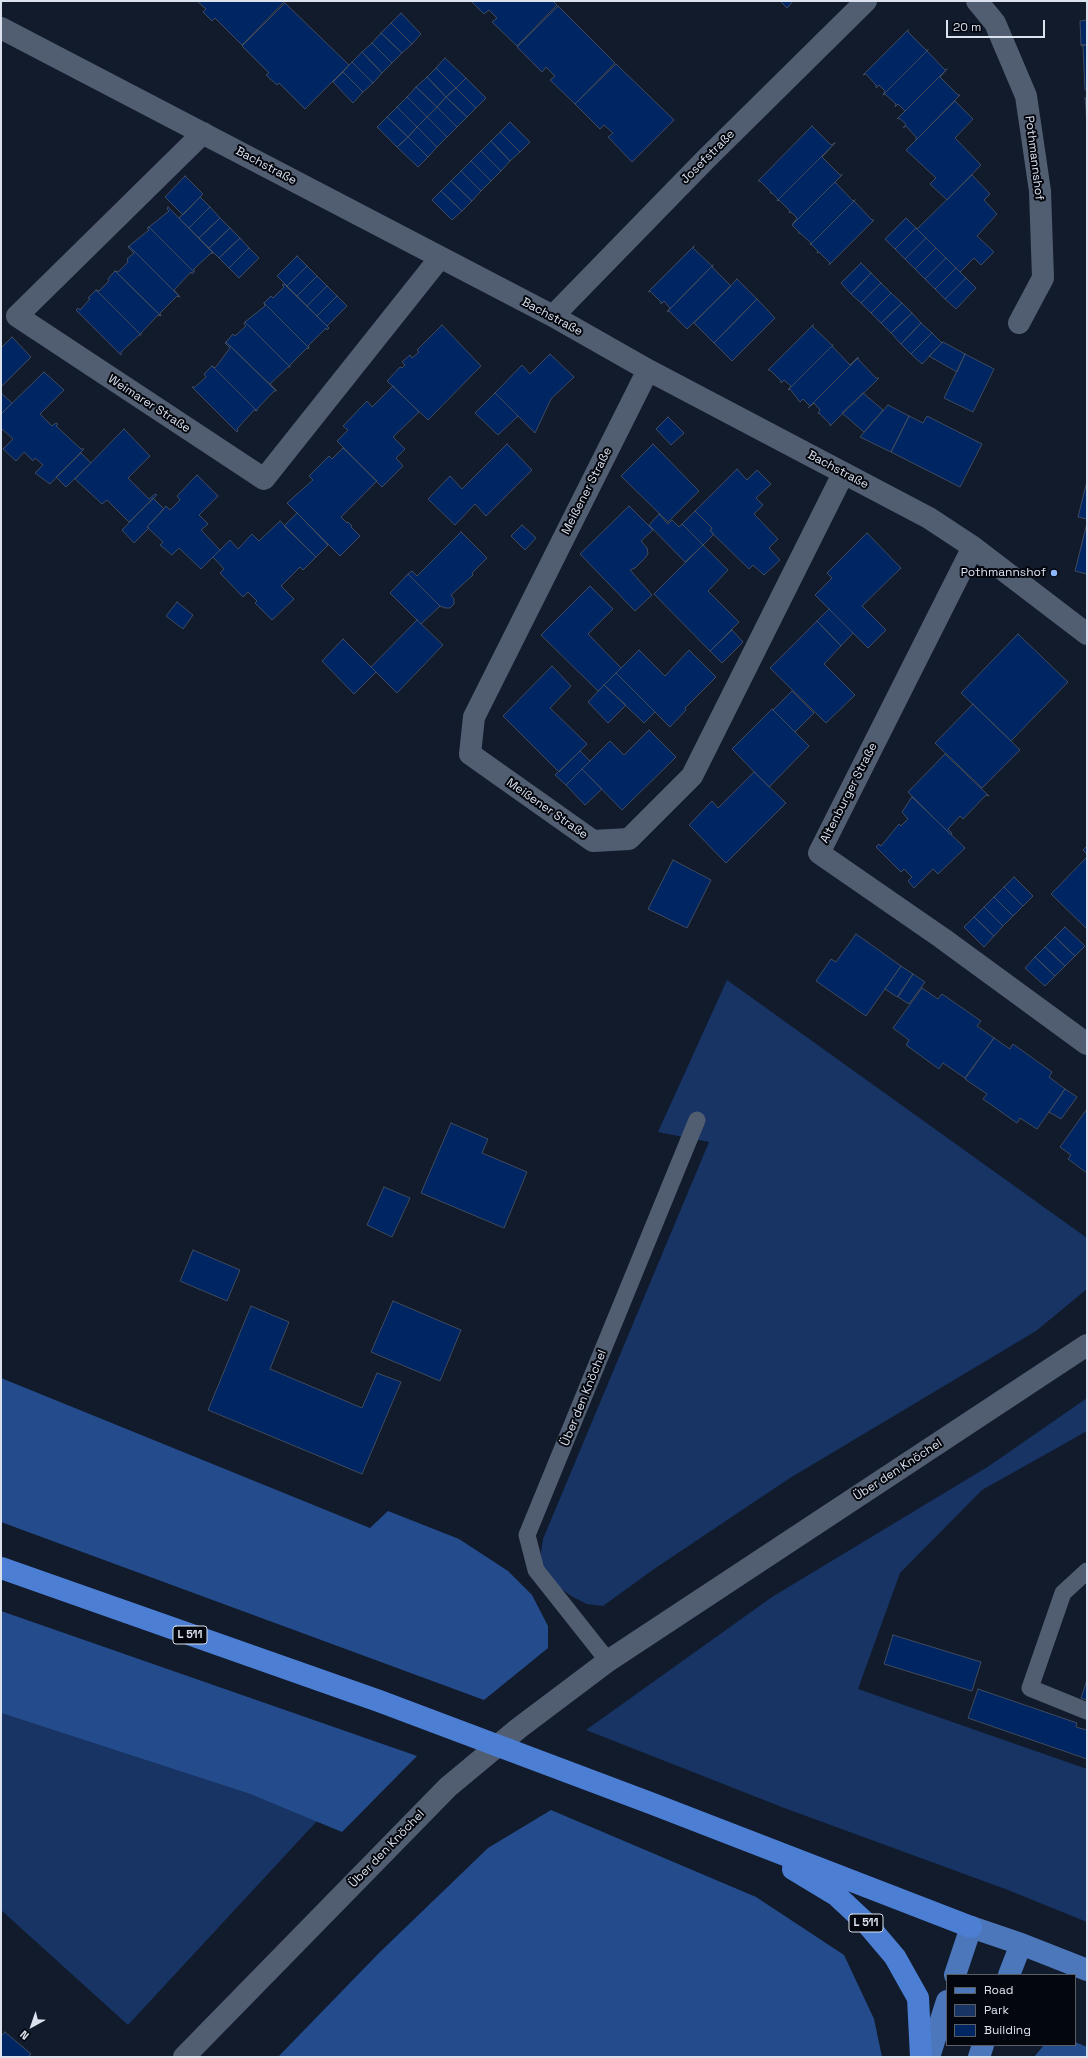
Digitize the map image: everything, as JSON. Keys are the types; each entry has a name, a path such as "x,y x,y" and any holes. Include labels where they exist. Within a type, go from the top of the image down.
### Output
{"highway":[{"name":"L 511","path":"1,1568 379,1702 597,1783 971,1926"},
{"name":"L 511","path":"742,1838 836,1895 867,1924 895,1957 918,1998 921,2057"}],"main road":[{"name":"L 511","path":"971,1926 1087,1970"},
{"path":"955,1974 971,1926"},
{"path":"1009,1974 1021,1944"},
{"path":"929,2057 946,2004"},
{"path":"979,2057 983,2046"}],"street":[{"name":"Josefstraße","path":"553,316 706,159 866,1"},
{"name":"Pothmannshof","path":"977,1 995,23 1026,96 1040,191 1043,278 1020,323"},
{"name":"Bachstraße","path":"1,28 203,133 439,259 553,316 648,370 929,518 973,547 1087,634"},
{"name":"Weimarer Straße","path":"203,133 17,316 264,480 439,259"},
{"name":"Meißener Straße","path":"648,370 474,718 470,754 593,842 629,839 692,776 844,474"},
{"name":"Altenburger Straße","path":"973,547 819,853 942,938 1087,1044"},
{"name":"Über den Knöchel","path":"184,2057 448,1787 502,1741 608,1661 1087,1345"}],"lane":[{"name":"Über den Knöchel","path":"608,1661 536,1570 527,1535 697,1120"},
{"path":"1087,1571 1063,1593 1030,1688 1087,1711"}],"green space":[{"path":"727,980 1087,1238 1087,1289 1036,1331 790,1478 654,1569 603,1606 587,1604 571,1596 551,1581 543,1570 540,1559 543,1539 709,1142 658,1132"},
{"path":"1087,1398 1087,1431 982,1490 900,1573 858,1689 1087,1769 1087,1922 1008,1890 787,1809 586,1730 772,1597 989,1466"},
{"path":"1,1713 250,1794 317,1821 128,2025 1,1910"}],"shaded area":[{"path":"1,1378 370,1528 388,1511 459,1539 508,1571 532,1595 548,1626 548,1648 484,1700 1,1522"},
{"path":"1,1611 417,1756 342,1832 250,1794 1,1713"},
{"path":"551,1810 756,1897 844,1955 874,2019 882,2057 278,2057 379,1953 488,1848"},
{"path":"1076,2042 1087,2047 1087,2057 1034,2057 1043,2046 1076,2046"}],"building":[{"path":"197,1 284,2 242,45 215,18 212,21 203,12 206,9"},
{"path":"471,1 553,1 557,5 517,46 492,22 497,18 489,10 484,14"},
{"path":"780,1 793,1 787,8"},
{"path":"285,3 349,65 305,109 279,83 277,85 266,75 269,73 242,46"},
{"path":"558,6 615,63 575,104 550,80 555,76 546,67 542,72 517,47"},
{"path":"401,13 421,34 412,44 391,23"},
{"path":"1087,20 1087,45 1081,45 1080,21"},
{"path":"391,23 412,44 402,53 381,33"},
{"path":"908,30 908,32 926,50 928,50 883,95 885,91 879,85 876,88 876,85 866,74 863,75"},
{"path":"381,33 402,53 392,63 372,43"},
{"path":"372,43 392,63 382,73 362,52"},
{"path":"1081,45 1087,45 1087,90 1085,90 1083,46"},
{"path":"927,51 945,70 947,69 905,111 898,104 895,107 896,104 885,94 883,95"},
{"path":"362,52 382,73 373,83 352,62"},
{"path":"445,58 466,78 456,88 436,68"},
{"path":"352,62 373,83 363,92 343,72"},
{"path":"616,64 674,120 632,162 608,137 613,133 604,125 600,129 575,104"},
{"path":"436,68 456,88 446,97 427,77"},
{"path":"947,69 940,77 958,95 960,95 916,140 916,137 906,126 903,128 906,124 899,118 897,119"},
{"path":"343,72 363,92 353,103 333,82"},
{"path":"427,77 446,97 437,107 416,87"},
{"path":"466,78 486,98 476,108 456,88"},
{"path":"416,87 437,107 427,117 407,97"},
{"path":"456,88 476,108 467,117 446,97"},
{"path":"407,97 427,117 417,127 397,107"},
{"path":"446,97 467,117 457,127 437,107"},
{"path":"1085,98 1087,98 1087,108 1086,108"},
{"path":"955,101 973,119 955,138 981,165 947,200 930,184 936,178 906,150"},
{"path":"397,107 417,127 408,137 387,117"},
{"path":"437,107 457,127 447,137 427,117"},
{"path":"1086,108 1087,108 1087,133"},
{"path":"387,117 408,137 397,147 377,127"},
{"path":"427,117 447,137 437,147 417,127"},
{"path":"510,122 530,142 520,152 500,132"},
{"path":"812,126 831,145 835,143 777,201 778,199 770,193 771,192 760,181 758,181"},
{"path":"417,127 437,147 428,157 408,137"},
{"path":"500,132 520,152 510,161 491,141"},
{"path":"408,137 428,157 418,167 397,147"},
{"path":"491,141 510,161 501,171 481,151"},
{"path":"835,143 822,157 840,175 842,175 792,225 797,218 791,212 789,213 790,211 779,200 777,201"},
{"path":"481,151 501,171 491,181 471,161"},
{"path":"471,161 491,181 481,191 461,171"},
{"path":"461,171 481,191 472,201 451,181"},
{"path":"972,175 990,194 984,200 997,214 977,236 994,252 981,265 974,258 960,272 917,229"},
{"path":"185,176 203,194 183,215 165,197"},
{"path":"451,181 472,201 462,211 441,191"},
{"path":"835,182 853,201 855,200 810,245 811,243 800,233 798,233 799,232 792,225"},
{"path":"441,191 462,211 452,220 432,200"},
{"path":"200,197 210,207 189,228 179,218"},
{"path":"854,201 872,220 874,220 829,265 830,263 819,252 817,253 818,251 811,244"},
{"path":"168,207 213,253 211,253 194,269 194,272 149,227 169,211 167,209"},
{"path":"210,207 220,218 199,238 189,228"},
{"path":"220,218 230,228 209,248 199,238"},
{"path":"906,218 916,228 895,249 885,239"},
{"path":"149,227 194,272 192,274 191,272 174,290 180,297 129,246 149,230 147,228"},
{"path":"230,228 240,238 219,258 209,248"},
{"path":"916,228 926,238 905,259 895,249"},
{"path":"240,238 249,248 229,268 219,258"},
{"path":"926,238 936,248 915,269 905,259"},
{"path":"129,246 180,297 177,296 160,313 161,316 115,271 118,272 128,262 127,259 134,253 128,247"},
{"path":"694,246 693,248 712,266 713,265 667,312 670,308 664,301 661,304 661,302 650,291 648,292"},
{"path":"249,248 259,258 239,278 229,268"},
{"path":"936,248 946,258 925,279 915,269"},
{"path":"297,256 307,266 287,286 277,276"},
{"path":"946,258 956,268 935,289 925,279"},
{"path":"861,263 871,273 851,294 841,283"},
{"path":"713,265 712,267 731,286 687,329 669,311 667,312"},
{"path":"307,266 317,276 297,296 287,286"},
{"path":"956,268 966,278 945,299 935,289"},
{"path":"115,271 161,316 158,315 141,333 141,335 96,290 99,291 109,281 108,279"},
{"path":"871,273 881,283 861,303 851,294"},
{"path":"317,276 327,286 307,306 297,296"},
{"path":"966,278 976,288 956,309 945,299"},
{"path":"737,279 757,299 714,343 694,323"},
{"path":"881,283 891,293 871,313 861,303"},
{"path":"284,284 329,328 327,330 326,328 308,346 309,348 264,303 271,296 273,298 284,287 282,285"},
{"path":"327,286 337,296 317,316 307,306"},
{"path":"96,290 141,335 139,335 121,352 121,355 76,310 78,308 80,310 90,299 88,298"},
{"path":"891,293 902,303 881,323 871,313"},
{"path":"337,296 347,306 327,326 317,316"},
{"path":"757,299 775,318 732,361 714,343"},
{"path":"264,303 309,348 307,348 290,365 290,367 245,322 265,306"},
{"path":"902,303 912,313 891,333 881,323"},
{"path":"912,313 921,323 901,344 891,333"},
{"path":"245,322 290,367 288,367 270,384 277,391 226,342 233,334 235,336 246,326 244,324"},
{"path":"921,323 932,333 911,354 901,344"},
{"path":"442,325 481,366 428,420 387,381 400,367 402,368 405,365 402,362 410,355 412,358 419,352 417,350"},
{"path":"813,325 813,327 833,345 788,390 791,386 784,380 781,383 781,381 770,370 768,370"},
{"path":"932,333 942,343 922,364 911,354"},
{"path":"12,337 31,357 1,387 1,348"},
{"path":"226,342 276,391 274,391 257,409 257,411 212,366 215,368 230,348 225,343"},
{"path":"943,342 965,354 957,372 929,356"},
{"path":"832,346 850,365 858,357 858,358 810,406 803,399 800,402 790,389 788,390"},
{"path":"550,354 574,377 551,399 535,433 495,393 522,365 530,374"},
{"path":"965,354 994,369 973,412 944,398"},
{"path":"858,358 876,378 879,378 830,426 830,424 819,413 818,414 820,410 814,403 808,408"},
{"path":"212,366 257,411 254,410 237,429 237,432 192,387 195,387 206,377 204,374"},
{"path":"44,372 64,390 40,414 52,426 56,423 58,424 56,426 81,449 84,449 50,484 35,473 43,465 35,458 33,461 24,452 16,461 3,449 13,439 1,428 1,414"},
{"path":"393,386 419,412 393,437 405,449 396,458 403,466 382,487 337,441 348,430 343,426 367,401 372,407"},
{"path":"1,393 12,403 1,414"},
{"path":"495,393 518,416 498,435 475,413"},
{"path":"863,393 883,410 864,432 842,413"},
{"path":"888,405 909,416 891,452 860,437"},
{"path":"909,416 923,423 927,416 982,444 960,487 891,452"},
{"path":"668,417 684,433 671,445 656,429"},
{"path":"124,429 150,456 128,478 149,499 155,494 157,495 129,522 107,500 102,504 75,479"},
{"path":"507,444 532,470 486,516 475,504 455,525 428,499 450,476 462,489"},
{"path":"653,444 699,491 668,522 621,476"},
{"path":"343,448 377,481 341,517 352,526 351,527 360,536 340,556 287,503 313,480 309,476 329,456 332,459"},
{"path":"81,453 91,463 66,487 56,477"},
{"path":"737,469 747,480 757,470 771,484 756,498 763,505 754,514 778,539 769,548 780,560 764,575 753,565 749,569 710,531 712,528 695,511"},
{"path":"197,475 218,496 199,515 208,524 201,530 220,550 201,569 179,548 172,555 160,545 163,542 147,527 166,506 170,510 180,500 177,496"},
{"path":"1087,481 1087,519 1078,517"},
{"path":"153,498 164,509 147,527 149,528 134,543 122,530"},
{"path":"629,506 653,530 641,541 647,548 648,553 646,557 635,568 630,570 652,595 635,611 580,554"},
{"path":"695,511 712,528 710,531 714,534 703,545 682,524"},
{"path":"297,513 328,545 316,557 284,526"},
{"path":"659,514 668,524 672,520 679,527 682,524 703,545 685,562 649,525"},
{"path":"280,521 316,557 303,570 300,567 281,586 294,599 272,620 255,603 257,601 248,592 243,597 220,573 224,569 213,557 230,540 238,549 252,534 259,541"},
{"path":"1087,523 1087,574 1075,571"},
{"path":"522,525 536,538 525,550 511,536"},
{"path":"461,532 487,558 472,573 473,575 451,595 454,599 454,604 450,608 445,608 440,606 408,574 412,571 417,576"},
{"path":"867,533 901,568 862,606 886,630 868,648 815,595 832,578 827,573"},
{"path":"703,545 728,570 708,591 739,622 710,651 654,594"},
{"path":"408,574 440,606 421,624 390,593"},
{"path":"590,586 613,609 588,634 621,668 598,691 541,635"},
{"path":"177,602 193,615 183,629 166,616"},
{"path":"829,609 853,633 841,646 817,621"},
{"path":"417,620 443,645 397,693 371,667"},
{"path":"817,621 841,646 824,664 855,695 826,723 770,668"},
{"path":"732,630 743,642 722,663 710,651"},
{"path":"1018,634 1068,682 1011,741 961,693"},
{"path":"343,639 376,672 354,694 322,661"},
{"path":"639,650 665,676 689,650 716,677 685,708 686,710 670,727 616,673"},
{"path":"552,666 571,686 550,708 587,744 559,772 503,716"},
{"path":"616,673 655,712 644,723 604,685"},
{"path":"604,685 626,705 608,723 588,702"},
{"path":"792,691 814,713 795,732 773,710"},
{"path":"973,704 1020,750 982,788 935,743"},
{"path":"772,709 809,746 769,787 732,749"},
{"path":"649,730 676,757 622,810 582,769 610,741 624,755"},
{"path":"580,751 590,761 566,785 555,775"},
{"path":"945,754 989,796 986,795 963,819 960,816 948,829 952,833 951,835 908,792"},
{"path":"582,769 602,789 585,805 566,785"},
{"path":"754,772 786,803 726,863 689,825 712,801 718,808"},
{"path":"912,797 965,848 938,874 933,869 914,888 908,881 912,877 904,869 901,872 876,847 879,844 881,846 899,824 901,826 908,819 902,812"},
{"path":"1087,846 1087,854 1083,850"},
{"path":"1087,857 1087,929 1051,894"},
{"path":"673,860 711,880 687,928 648,909"},
{"path":"1014,877 1033,896 1023,906 1004,887"},
{"path":"1004,887 1023,906 1013,916 994,897"},
{"path":"994,897 1013,916 1003,926 984,907"},
{"path":"984,907 1003,926 994,936 974,917"},
{"path":"974,917 994,936 984,947 964,927"},
{"path":"1065,927 1085,946 1075,956 1055,937"},
{"path":"856,934 901,966 866,1016 816,981 831,959 836,962"},
{"path":"1055,937 1075,956 1065,966 1045,947"},
{"path":"1045,947 1065,966 1055,976 1035,957"},
{"path":"1035,957 1055,976 1045,986 1025,968"},
{"path":"901,966 913,974 897,997 885,989"},
{"path":"913,974 925,982 909,1004 898,997"},
{"path":"922,988 938,999 942,994 981,1021 977,1026 994,1038 965,1078 943,1063 939,1069 906,1045 909,1040 893,1028"},
{"path":"994,1038 1010,1049 1013,1044 1052,1072 1049,1077 1065,1089 1037,1129 1020,1118 1017,1123 983,1099 987,1094 965,1079"},
{"path":"1065,1089 1077,1097 1061,1119 1049,1112"},
{"path":"1087,1109 1087,1173 1068,1159 1071,1155 1060,1147"},
{"path":"451,1123 488,1139 482,1153 527,1172 504,1228 421,1193"},
{"path":"384,1187 410,1198 392,1237 367,1225"},
{"path":"193,1250 240,1270 227,1301 180,1281"},
{"path":"393,1301 461,1330 440,1381 371,1352"},
{"path":"251,1306 289,1322 270,1369 362,1408 377,1373 401,1382 362,1474 208,1410"},
{"path":"893,1635 981,1662 972,1691 884,1664"},
{"path":"1087,1680 1087,1700 1081,1698"},
{"path":"978,1689 1077,1723 1076,1727 1087,1730 1087,1759 968,1718"},
{"path":"5,2032 31,2054 28,2057 1,2057 1,2036"}],"place":[{"name":"Pothmannshof","path":"1054,573"}]}
